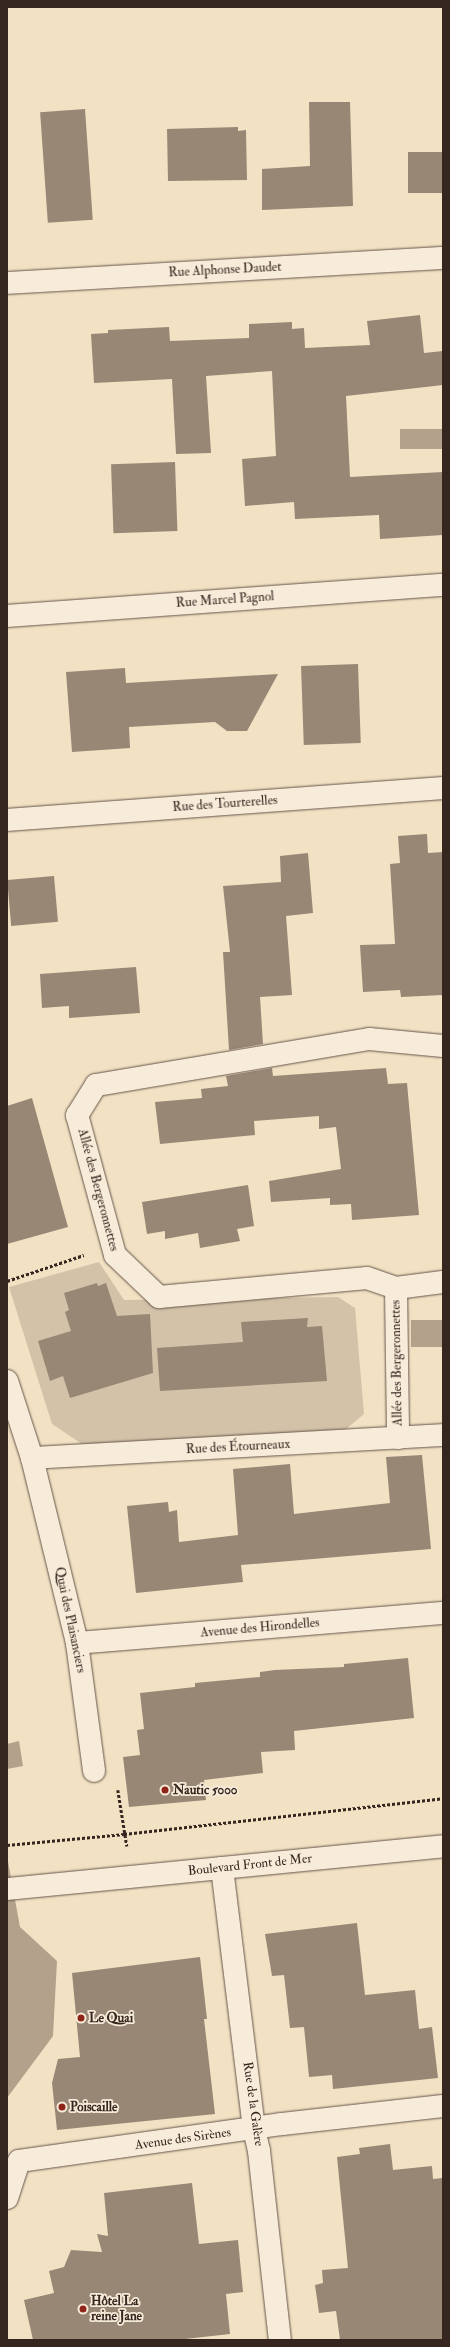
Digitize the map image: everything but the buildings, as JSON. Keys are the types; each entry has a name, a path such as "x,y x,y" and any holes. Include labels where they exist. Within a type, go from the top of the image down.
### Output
{"street":[{"name":"Rue Alphonse Daudet","path":"7,283 443,258"},
{"name":"Rue Marcel Pagnol","path":"7,616 443,585"},
{"name":"Rue des Tourterelles","path":"7,820 443,788"},
{"name":"Allée des Bergeronnettes","path":"443,1046 369,1039 96,1085 77,1115 115,1255 159,1297 367,1278 396,1288 443,1282"},
{"name":"Allée des Bergeronnettes","path":"396,1288 398,1438"},
{"name":"Quai des Plaisanciers","path":"7,1381 32,1458 77,1643 94,1771"},
{"name":"Rue des Étourneaux","path":"32,1458 443,1435"},
{"name":"Avenue des Hirondelles","path":"77,1643 443,1613"},
{"name":"Boulevard Front de Mer","path":"7,1888 443,1846"},
{"name":"Rue de la Galère","path":"222,1868 254,2129 259,2151 280,2340"},
{"name":"Avenue des Sirènes","path":"7,2198 19,2161 254,2129 443,2106"}],"path":[{"path":"7,1281 112,1245"},
{"path":"94,1771 118,1789 124,1834 132,1876"},
{"path":"7,1845 124,1834 443,1798"}],"shaded area":[{"path":"400,429 443,429 443,449 400,449"},
{"path":"99,1262 124,1300 338,1297 355,1308 364,1414 345,1430 85,1446 52,1424 9,1287"},
{"path":"411,1320 443,1320 443,1347 411,1347"},
{"path":"19,1741 23,1766 7,1769 7,1744"},
{"path":"7,1856 20,1927 57,1961 53,2036 7,2098"}],"place":[{"name":"Nautic 5000","path":"165,1790"},
{"name":"Le Quai","path":"81,2018"},
{"name":"Poiscaille","path":"62,2107"},
{"name":"Hôtel La reine Jane","path":"83,2309"}]}
